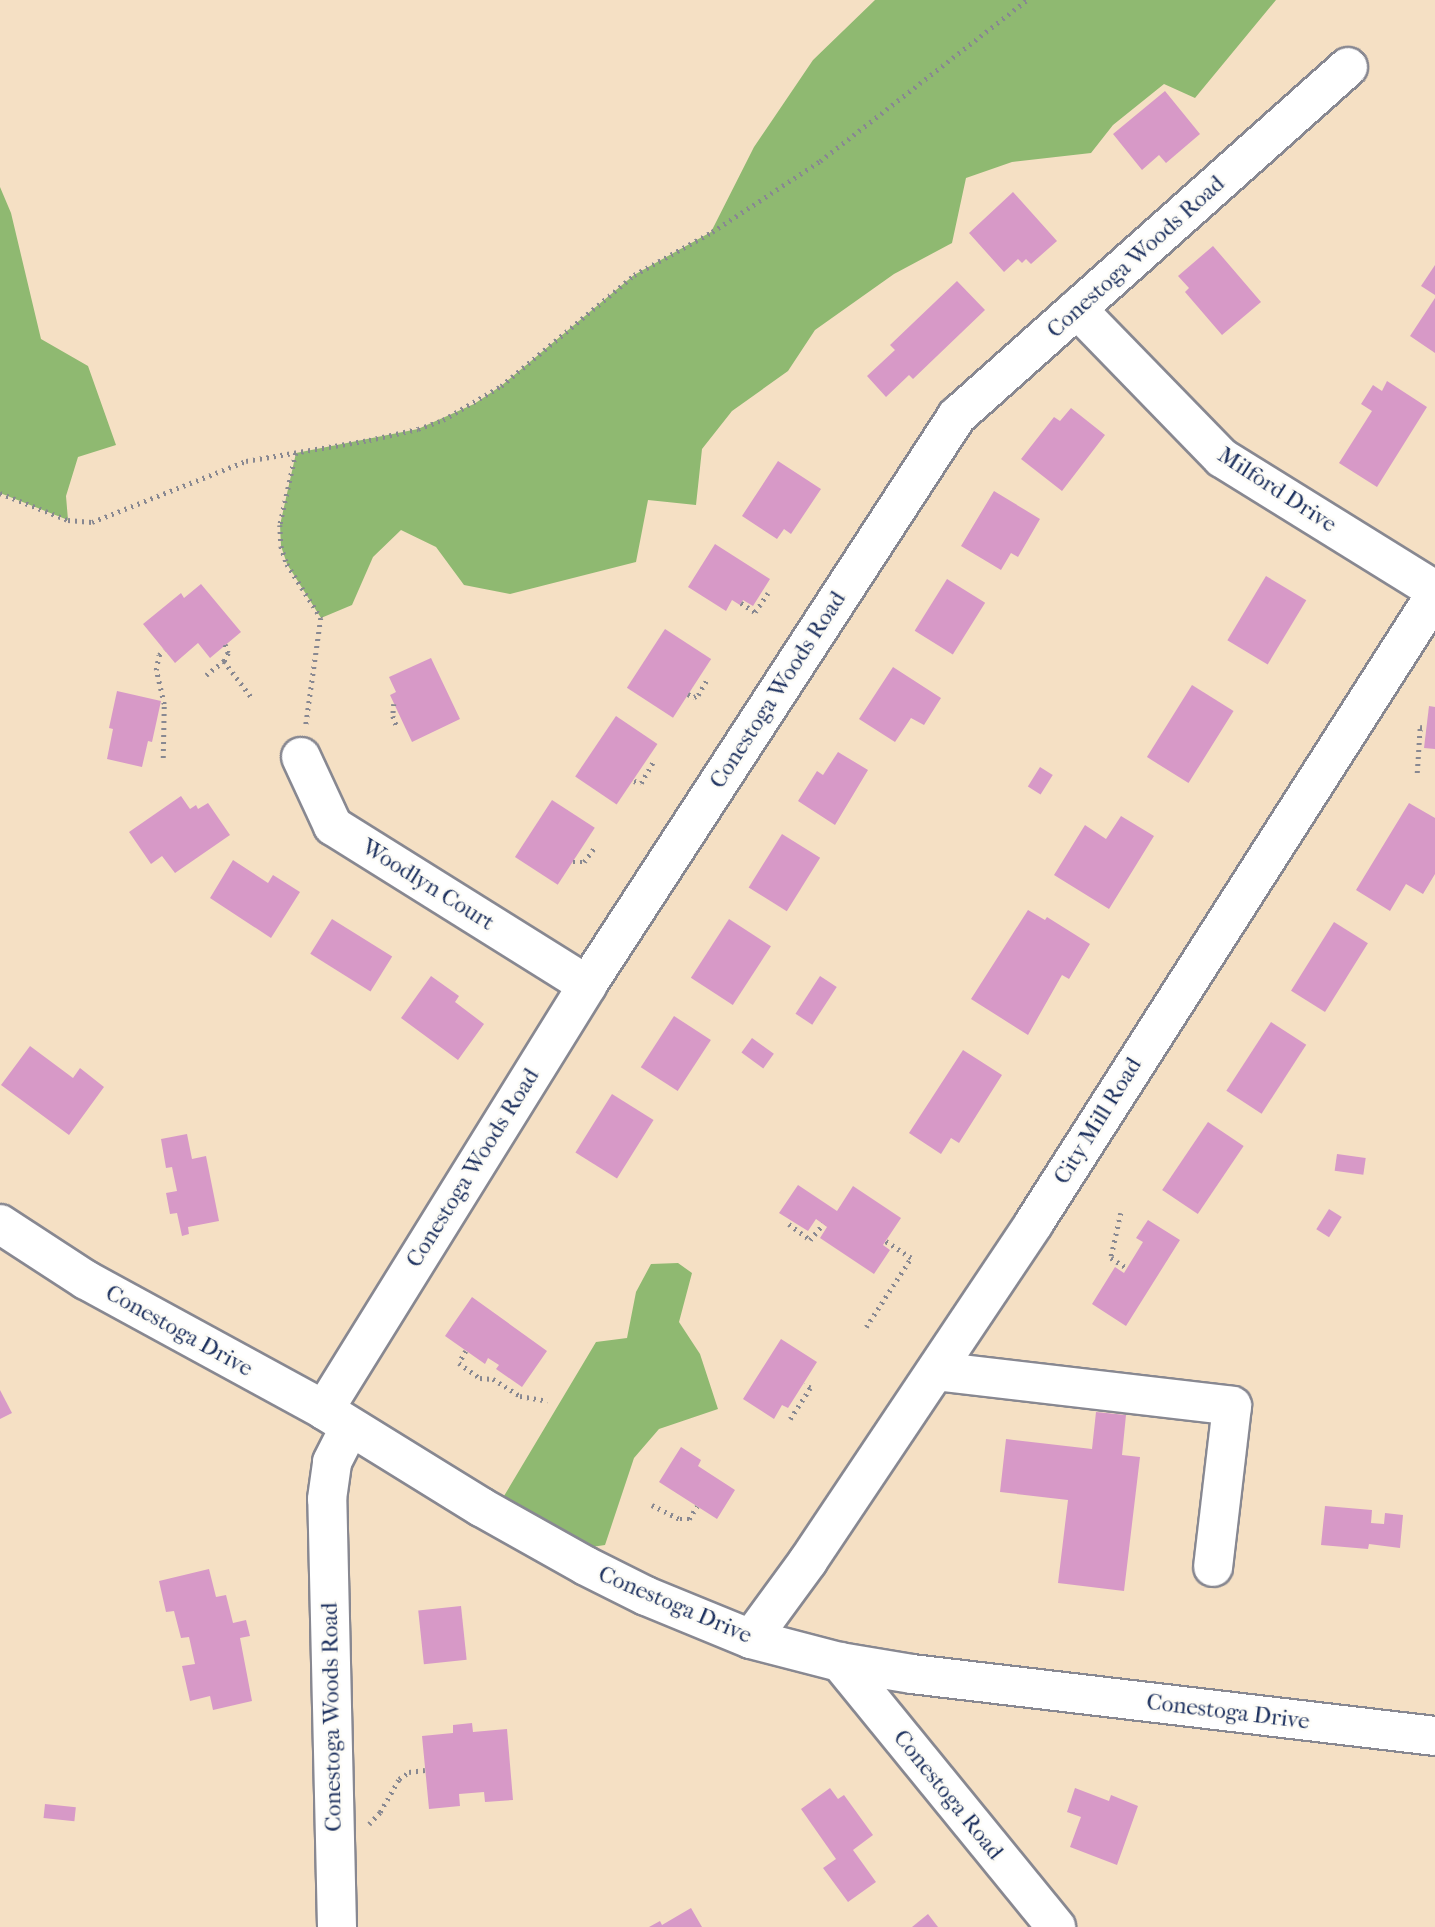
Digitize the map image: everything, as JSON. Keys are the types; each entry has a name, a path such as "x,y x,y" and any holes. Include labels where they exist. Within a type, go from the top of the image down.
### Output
{"street":[{"name":"Conestoga Woods Road","path":"337,1927 328,1478 337,1419 587,985 957,416 1348,67"},
{"name":"Milford Drive","path":"1077,309 1222,458 1435,593"},
{"name":"City Mill Road","path":"751,1639 808,1561 936,1371 1306,801 1435,593"},
{"name":"Woodlyn Court","path":"301,757 333,826 587,985"},
{"name":"Conestoga Drive","path":"0,1224 86,1280 337,1419 586,1566 646,1596 751,1639 840,1662 912,1674 1435,1736"},
{"path":"936,1371 1231,1406 1213,1567"},
{"name":"Conestoga Road","path":"840,1662 1056,1927"}],"path":[{"path":"0,493 68,520 92,522 246,461 418,429 474,404 501,386 634,275 712,232 820,161 1027,0"},
{"path":"296,453 280,524 281,546 287,564 321,618 301,757"},
{"path":"741,603 754,612 768,593"},
{"path":"206,675 224,662 228,653 225,645"},
{"path":"163,758 163,704 156,670 159,655 164,650"},
{"path":"224,662 252,698"},
{"path":"688,694 694,697 698,695 708,678"},
{"path":"394,704 393,716 397,727"},
{"path":"156,724 163,725"},
{"path":"1417,773 1420,727 1426,728"},
{"path":"634,781 641,783 653,762"},
{"path":"573,862 584,862 594,849"},
{"path":"1121,1213 1111,1258 1127,1268"},
{"path":"789,1224 810,1240 823,1224"},
{"path":"866,1327 911,1258 886,1241"},
{"path":"466,1351 459,1363 480,1378 493,1378 520,1396 548,1401"},
{"path":"790,1419 810,1388 804,1384"},
{"path":"652,1505 680,1520 689,1519 697,1506"},
{"path":"336,1834 372,1823 399,1779 409,1772 425,1770"}],"green space":[{"path":"875,0 1276,0 1195,98 1164,84 1113,125 1091,153 1012,162 966,178 952,243 894,274 815,330 788,371 732,411 702,449 696,505 648,500 636,562 510,594 464,585 436,547 401,530 373,557 352,605 321,618 287,564 281,546 280,525 296,453 418,429 474,404 501,386 634,275 711,232 754,147 813,60"},
{"path":"0,187 11,213 41,339 88,366 116,445 78,457 66,496 68,520 0,493"},
{"path":"678,1263 692,1273 679,1322 700,1354 718,1409 659,1429 634,1458 605,1545 585,1548 504,1496 596,1342 627,1338 636,1292 651,1264"}],"building":[{"path":"1165,91 1200,134 1166,163 1159,155 1142,170 1113,134"},
{"path":"1013,192 1057,241 1031,264 1026,259 1022,263 1018,259 1004,272 969,233"},
{"path":"1213,246 1261,302 1222,335 1185,292 1189,288 1178,276"},
{"path":"1435,265 1435,295 1421,286"},
{"path":"957,281 985,310 913,379 909,375 886,397 867,376 895,350 890,345"},
{"path":"1435,298 1435,353 1410,336"},
{"path":"1387,381 1427,407 1377,487 1339,463 1372,411 1361,404 1373,385 1382,391"},
{"path":"1071,408 1105,435 1062,491 1021,459 1054,417 1060,421"},
{"path":"778,461 821,489 791,534 784,529 777,539 742,516"},
{"path":"994,491 1040,519 1018,557 1011,553 1001,570 961,546"},
{"path":"715,544 770,579 753,606 743,600 740,605 732,600 726,611 688,587"},
{"path":"1266,576 1306,600 1268,664 1227,640"},
{"path":"947,579 985,603 953,655 915,631"},
{"path":"201,584 241,632 210,658 198,643 175,663 143,624 181,593 184,598"},
{"path":"665,629 711,659 673,718 627,688"},
{"path":"431,658 460,719 412,742 390,695 396,692 389,677"},
{"path":"893,667 941,698 924,725 911,718 895,742 859,719"},
{"path":"1192,685 1234,711 1189,783 1147,757"},
{"path":"117,691 161,701 152,742 148,741 142,767 107,759 113,729 109,728"},
{"path":"1429,706 1435,707 1435,749 1424,748"},
{"path":"616,716 657,744 617,804 575,777"},
{"path":"838,752 868,770 835,825 798,801 817,771 823,775"},
{"path":"1040,767 1053,775 1041,794 1028,787"},
{"path":"181,796 190,809 196,805 198,809 208,803 230,835 175,873 162,856 151,864 129,832"},
{"path":"552,800 595,828 558,885 515,857"},
{"path":"1409,803 1435,818 1435,874 1423,894 1406,884 1390,911 1356,890"},
{"path":"1121,816 1154,836 1109,909 1054,875 1085,825 1106,839"},
{"path":"782,834 820,858 787,911 749,887"},
{"path":"233,860 268,883 273,875 300,892 271,938 210,898"},
{"path":"1028,910 1045,920 1047,917 1090,944 1069,979 1062,975 1028,1035 971,999"},
{"path":"332,919 392,957 370,991 310,954"},
{"path":"729,919 771,946 733,1005 691,978"},
{"path":"1334,922 1368,943 1325,1012 1291,991"},
{"path":"431,976 459,996 455,1002 484,1024 458,1060 401,1018"},
{"path":"820,976 837,987 812,1025 795,1014"},
{"path":"674,1016 711,1040 678,1091 641,1067"},
{"path":"1271,1022 1306,1045 1262,1114 1226,1091"},
{"path":"752,1038 774,1054 763,1068 741,1053"},
{"path":"30,1046 73,1078 80,1068 104,1087 69,1135 1,1085"},
{"path":"963,1050 1002,1075 959,1143 951,1138 941,1154 909,1133"},
{"path":"612,1094 654,1120 617,1178 575,1153"},
{"path":"1208,1122 1244,1146 1198,1214 1162,1190"},
{"path":"187,1134 192,1159 206,1156 219,1221 188,1227 189,1234 182,1236 177,1213 170,1214 166,1193 177,1191 172,1167 166,1168 161,1139"},
{"path":"1337,1154 1366,1158 1363,1175 1335,1171"},
{"path":"798,1185 837,1211 853,1186 901,1218 883,1245 890,1250 874,1274 820,1238 827,1227 816,1219 808,1231 779,1213"},
{"path":"1329,1209 1342,1217 1329,1237 1316,1229"},
{"path":"1148,1220 1180,1240 1126,1326 1092,1304 1115,1267 1124,1273 1143,1242 1136,1238"},
{"path":"472,1297 547,1351 522,1387 496,1369 499,1365 488,1358 485,1364 445,1336"},
{"path":"781,1339 817,1362 788,1408 782,1405 774,1419 743,1399"},
{"path":"0,1390 12,1413 0,1419"},
{"path":"1096,1412 1126,1415 1122,1455 1140,1457 1124,1591 1058,1583 1068,1500 1000,1492 1006,1439 1092,1449"},
{"path":"681,1447 701,1460 698,1466 735,1490 717,1519 659,1482"},
{"path":"1325,1506 1372,1510 1371,1523 1384,1524 1385,1513 1403,1515 1400,1548 1369,1544 1368,1549 1321,1545"},
{"path":"209,1569 216,1597 226,1595 233,1623 246,1620 250,1636 240,1638 252,1701 213,1710 210,1696 190,1701 182,1666 195,1664 189,1637 181,1638 174,1611 166,1612 159,1581"},
{"path":"461,1606 467,1660 424,1664 418,1610"},
{"path":"472,1723 473,1732 507,1729 513,1800 485,1802 484,1792 459,1794 460,1806 429,1809 422,1736 453,1733 453,1725"},
{"path":"830,1788 838,1799 844,1795 873,1835 853,1850 876,1882 848,1902 823,1868 836,1859 801,1809"},
{"path":"1075,1788 1109,1801 1111,1795 1138,1806 1117,1865 1070,1847 1081,1817 1067,1812"},
{"path":"45,1804 76,1807 74,1821 44,1818"},
{"path":"691,1908 702,1927 649,1927 660,1921 662,1925"},
{"path":"928,1914 938,1927 912,1927"}]}
